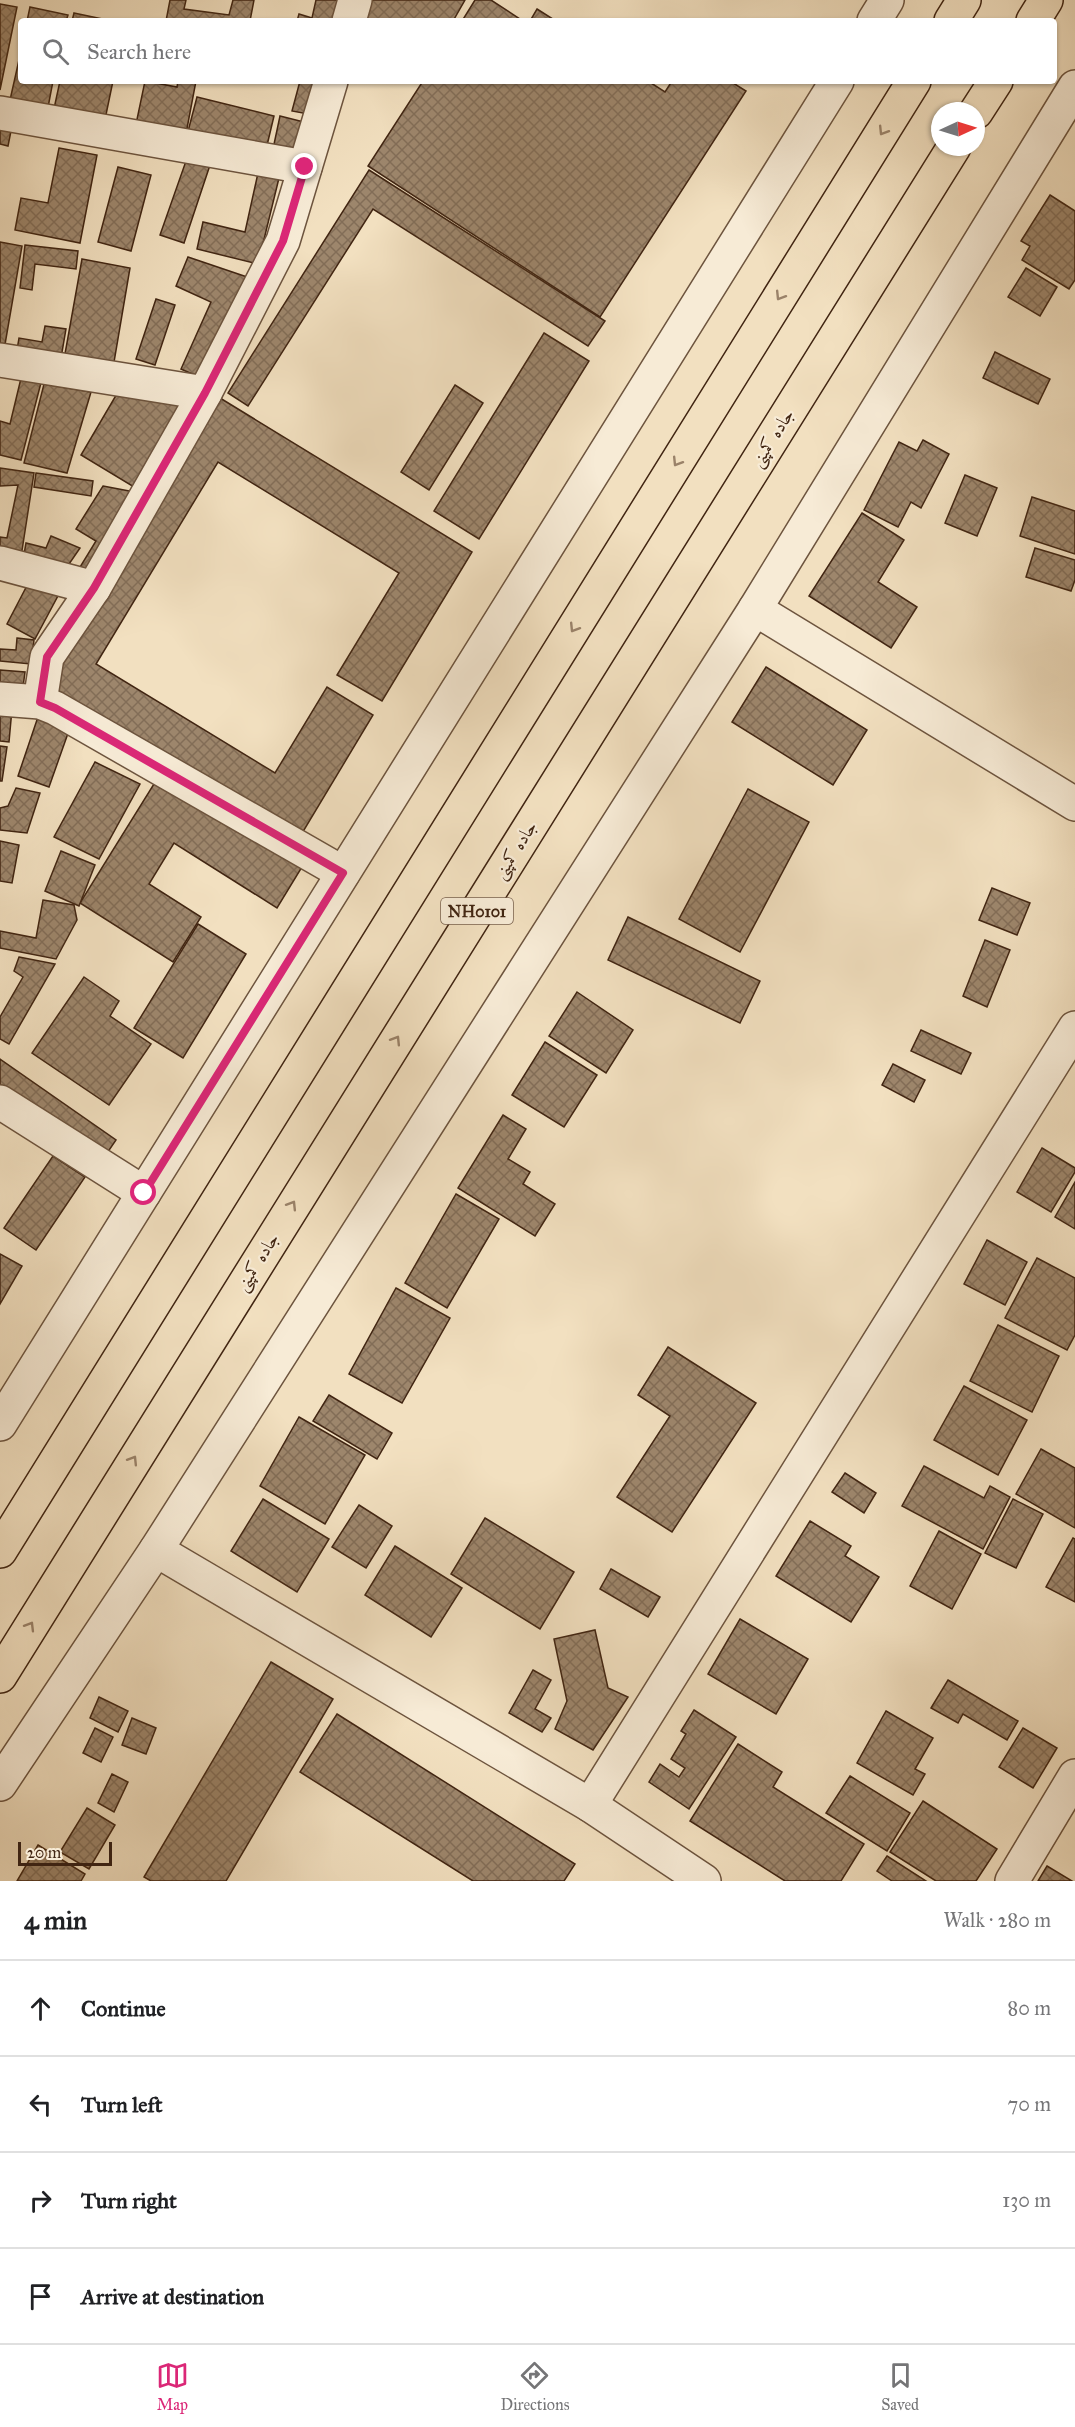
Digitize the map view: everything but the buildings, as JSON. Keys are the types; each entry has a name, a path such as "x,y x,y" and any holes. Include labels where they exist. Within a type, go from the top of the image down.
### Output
{"highway":[{"path":"953,18 964,0"},
{"path":"1035,18 1046,0"},
{"path":"0,1551 912,84"},
{"path":"982,102 994,84"},
{"name":"جاده کمپنی","path":"0,1676 948,156"}],"street":[{"path":"350,18 356,0"},
{"path":"876,18 887,0"},
{"path":"40,702 47,657 94,588 205,393 283,241 330,84"},
{"path":"0,1424 835,84"},
{"path":"0,1784 156,1550 755,609 1075,87"},
{"path":"0,113 305,167"},
{"path":"0,360 205,393"},
{"path":"0,563 94,588"},
{"path":"755,609 1075,804"},
{"path":"0,699 40,702 55,708 343,873"},
{"path":"590,1805 1075,1028"},
{"path":"0,1102 144,1193"},
{"path":"156,1550 590,1805 704,1881"},
{"path":"1012,1881 1075,1776"}],"route":[{"path":"144,1193 343,873 55,708 40,702 47,657 94,588 205,393 283,241 305,167"}]}
